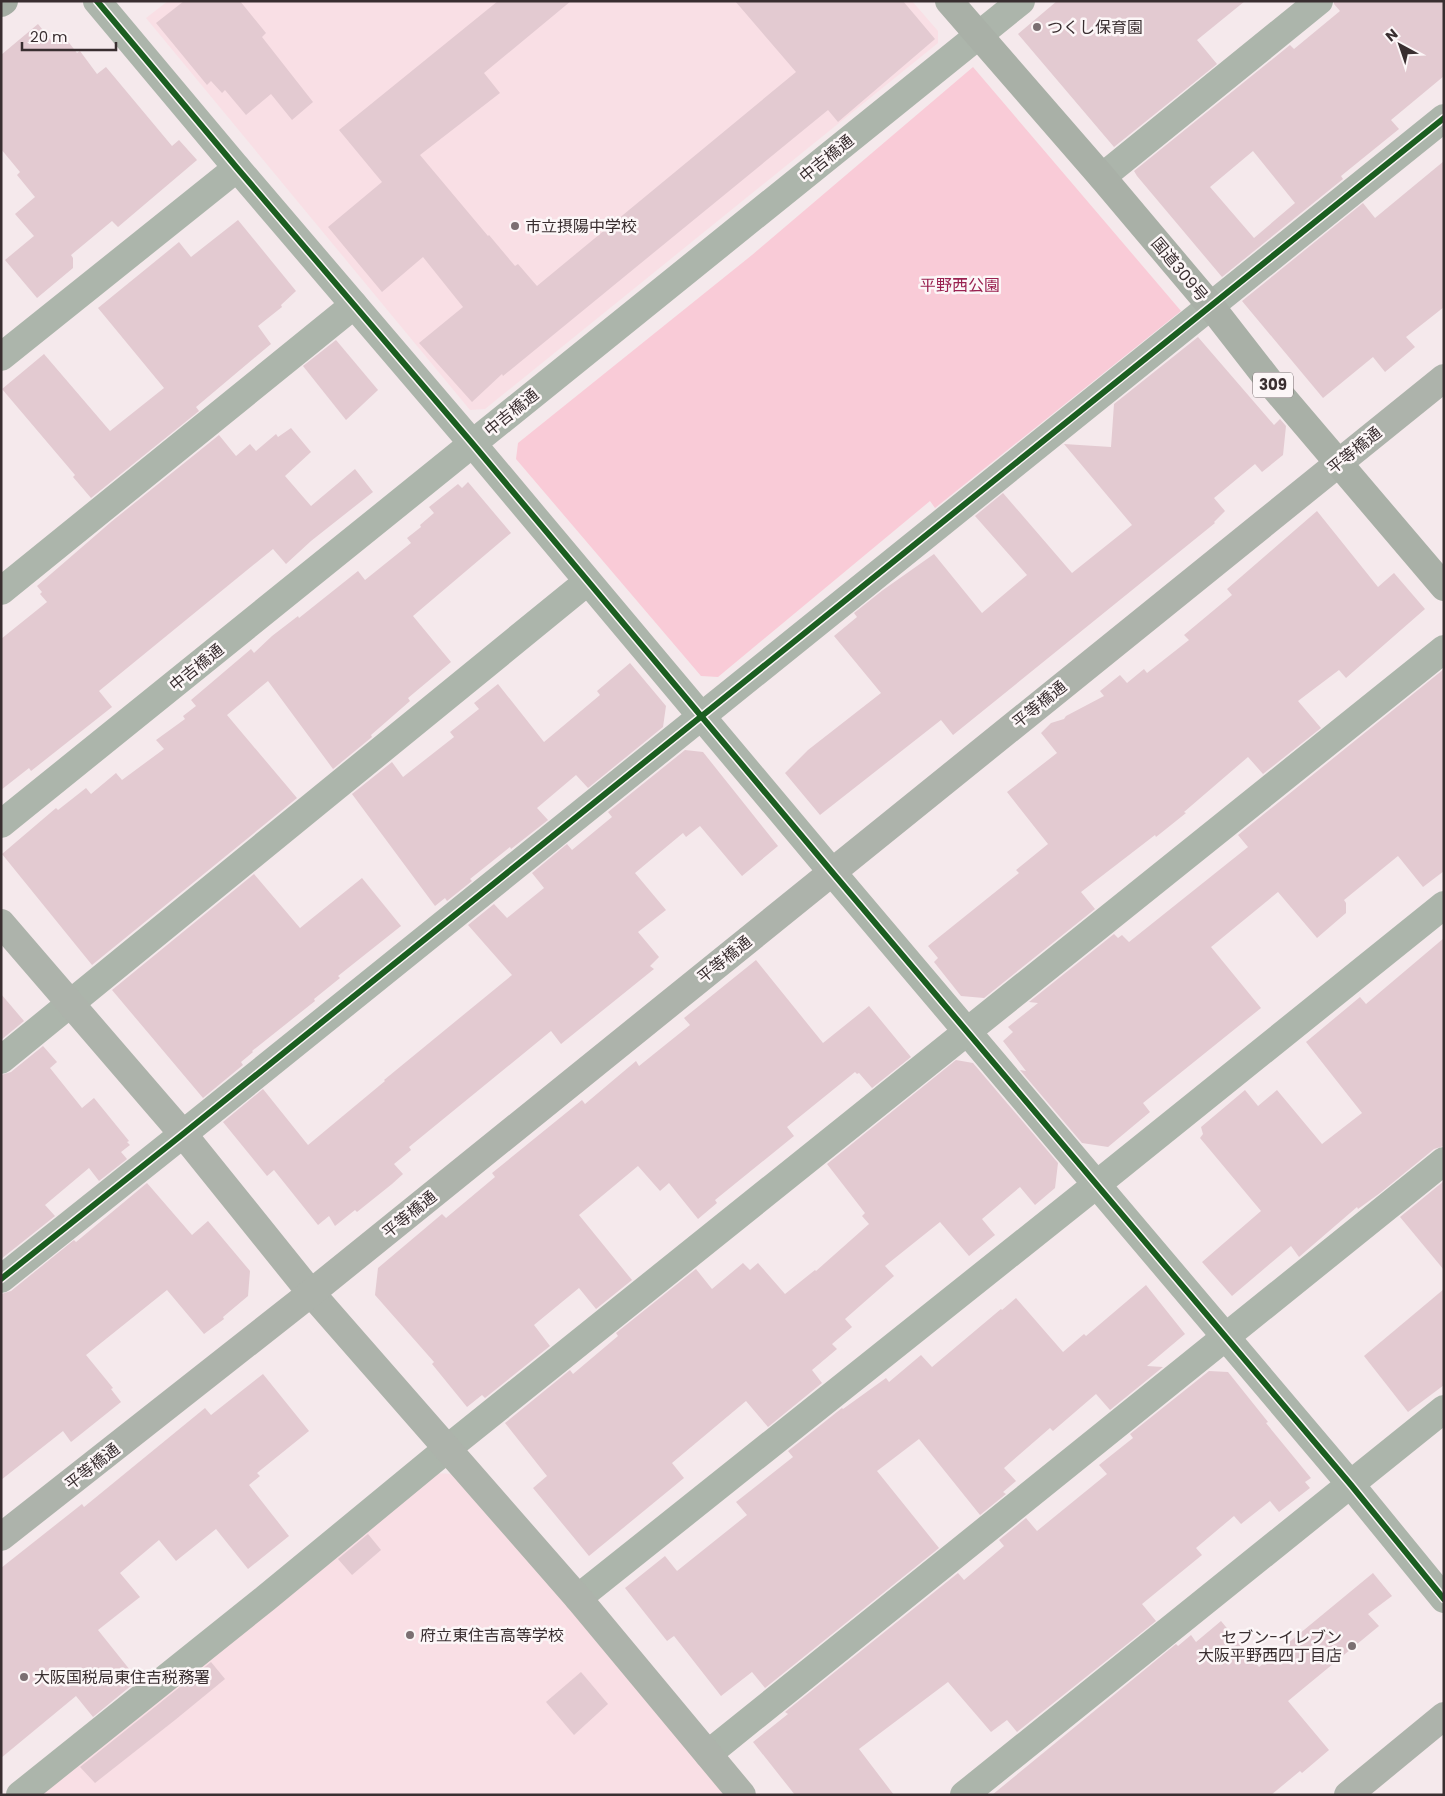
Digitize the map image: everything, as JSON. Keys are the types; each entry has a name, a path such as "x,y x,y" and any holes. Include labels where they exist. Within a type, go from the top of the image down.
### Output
{"highway":[{"name":"国道309号","path":"949,1 1102,177 1210,305 1274,386 1444,587"}],"street":[{"path":"97,1 1351,1485 1444,1599"},
{"name":"中吉橋通","path":"1,824 1021,1"},
{"path":"1102,177 1319,1"},
{"path":"1,1279 1444,118"},
{"path":"1,356 237,168"},
{"path":"1,590 354,305"},
{"name":"平等橋通","path":"1,1538 311,1293 1444,378"},
{"path":"1,1060 587,582"},
{"path":"20,1795 266,1598 448,1448 1444,649"},
{"path":"578,1598 1444,905"},
{"path":"1,923 183,1134 311,1293 578,1598 742,1795"},
{"path":"708,1754 1444,1161"},
{"path":"964,1795 1444,1409"},
{"path":"1348,1795 1444,1716"}],"shaded area":[{"name":"市立摂陽中学校","path":"168,1 912,1 938,31 938,43 485,409 470,410 146,18"},
{"name":"府立東住吉高等学校","path":"429,1473 458,1474 727,1795 27,1795"}],"green space":[{"name":"平野西公園","path":"973,67 1181,311 935,508 930,501 718,677 701,676 516,459 518,443 752,255"}],"building":[{"path":"184,1 240,1 266,33 262,37 313,102 292,120 271,94 246,115 225,90 222,93 211,81 207,85 156,23"},
{"path":"498,1 571,1 484,73 500,93 420,155 488,236 515,266 518,264 537,286 796,72 735,1 903,1 935,39 838,122 828,110 503,376 502,374 472,402 419,343 463,307 423,257 382,292 328,227 382,182 339,130"},
{"path":"1057,1 1245,1 1197,40 1217,64 1114,147 1018,34"},
{"path":"1334,1 1444,1 1444,76 1391,120 1399,129 1341,176 1343,179 1222,277 1134,171 1290,45 1294,49 1340,11 1334,4","holes":["1253,151 1295,203 1254,238 1210,187"]},
{"path":"38,24 53,43 63,35 77,53 80,51 97,74 106,67 172,146 179,140 197,160 118,227 112,221 71,255 73,258 73,268 37,298 5,260 34,236 15,214 35,197 17,175 20,172 1,149 1,55"},
{"path":"1444,161 1444,307 1406,337 1415,347 1385,372 1373,357 1323,398 1242,301 1363,203 1375,218"},
{"path":"238,220 296,291 281,305 282,307 258,326 271,344 196,407 199,411 91,498 73,477 75,475 2,389 44,354 110,431 164,388 98,308 179,242 191,257"},
{"path":"1198,337 1274,425 1280,419 1286,426 1283,455 1262,472 1255,464 1214,498 1225,511 1215,523 953,735 941,720 820,815 785,773 808,750 881,693 834,636 857,617 854,613 934,554 982,613 1027,575 975,516 1003,493 1072,573 1132,525 1064,444 1111,447 1114,404"},
{"path":"336,340 378,390 346,420 303,366"},
{"path":"291,428 311,452 285,476 311,506 355,469 373,492 311,541 286,564 273,549 99,691 112,707 31,771 29,768 1,790 1,639 47,602 40,594 42,592 37,586 111,522 219,435 236,456 250,444 256,451 276,434 278,437"},
{"path":"468,482 511,533 413,616 451,662 408,698 410,701 371,735 372,737 333,769 268,681 227,715 297,798 92,965 2,854 56,808 58,810 86,788 91,794 116,773 122,780 164,749 156,740 185,719 183,716 196,706 191,700 251,649 254,653 272,636 298,616 299,618 358,571 365,580 411,543 407,538 434,513 429,507 458,484 462,488"},
{"path":"1317,511 1378,587 1394,573 1425,609 1346,678 1339,670 1298,701 1321,728 1263,774 1248,757 1184,812 1186,813 1081,892 1095,909 984,998 961,996 934,962 938,958 928,946 1019,873 1016,870 1048,844 1007,792 1057,753 1041,733 1051,723 1064,719 1066,716 1104,696 1100,691 1120,675 1127,683 1144,669 1147,673 1189,640 1184,635 1232,595 1227,589"},
{"path":"630,663 666,706 663,727 588,788 576,775 537,808 548,820 470,879 472,881 447,901 445,898 435,906 352,794 392,762 403,777 454,737 450,732 479,709 474,703 498,684 544,742 600,695 597,691"},
{"path":"1444,669 1444,871 1423,887 1398,856 1344,900 1346,903 1346,913 1317,938 1278,892 1211,947 1261,1008 1143,1103 1150,1112 1108,1147 1082,1143 1020,1070 1026,1071 1003,1041 1013,1032 1008,1027 1038,1003 1029,1002 1114,934 1118,938 1122,935 1129,942 1248,847 1238,835"},
{"path":"685,750 703,752 778,846 742,876 700,826 686,837 683,833 635,873 666,910 638,932 659,957 650,966 654,969 561,1044 551,1031 409,1147 411,1150 394,1164 403,1174 357,1212 355,1210 335,1226 329,1216 318,1225 274,1170 267,1176 223,1122 263,1089 308,1145 512,975 468,925 494,904 507,918 544,888 532,873 567,844 572,850 612,817 608,812"},
{"path":"254,874 300,928 362,878 401,926 338,976 340,978 314,999 315,1001 252,1051 241,1062 243,1065 203,1098 112,990"},
{"path":"1444,938 1444,1146 1434,1149 1380,1193 1358,1209 1357,1207 1299,1257 1291,1246 1232,1296 1202,1262 1261,1211 1200,1138 1203,1134 1201,1127 1245,1090 1258,1106 1277,1090 1322,1144 1362,1113 1306,1042 1360,997 1366,1004"},
{"path":"756,960 823,1043 869,1006 911,1057 872,1088 859,1073 855,1072 787,1127 794,1136 715,1200 717,1203 698,1219 669,1183 660,1191 638,1166 579,1215 632,1280 596,1309 579,1288 534,1325 550,1346 485,1398 482,1395 467,1407 432,1364 434,1362 375,1295 378,1268 442,1214 446,1218 495,1177 492,1173 582,1100 585,1104 636,1061 639,1066 690,1025 684,1018"},
{"path":"1,994 24,1021 1,1040"},
{"path":"43,1046 57,1062 50,1068 82,1108 94,1098 129,1141 127,1142 130,1145 121,1152 127,1159 99,1181 89,1168 45,1205 55,1216 1,1259 1,1075 11,1072"},
{"path":"956,1060 973,1063 1058,1163 1055,1188 1035,1205 1020,1187 982,1219 995,1235 969,1256 940,1222 885,1266 894,1276 845,1319 852,1327 832,1344 837,1349 812,1370 822,1383 768,1427 746,1401 672,1463 684,1478 589,1556 533,1488 547,1476 505,1423 570,1370 573,1374 618,1336 616,1333 696,1269 712,1289 743,1263 750,1270 758,1263 785,1294 816,1271 869,1224 862,1216 865,1213 827,1164"},
{"path":"1444,1181 1444,1270 1400,1217"},
{"path":"147,1183 192,1235 208,1221 250,1271 248,1296 223,1317 224,1319 204,1334 167,1290 86,1355 113,1388 111,1389 121,1402 71,1442 63,1431 1,1480 1,1294 11,1291 74,1240 76,1242"},
{"path":"1146,1285 1185,1334 1147,1366 1163,1367 1110,1410 1096,1394 1053,1431 1050,1428 1004,1468 1016,1481 1003,1492 1006,1494 980,1515 919,1439 877,1471 939,1548 765,1688 752,1672 721,1696 674,1636 667,1641 625,1588 665,1556 677,1571 747,1515 736,1502 793,1457 788,1451 842,1408 886,1378 889,1382 921,1355 932,1367 1016,1298 1063,1352 1084,1334 1086,1336"},
{"path":"1444,1289 1444,1385 1408,1412 1364,1356"},
{"path":"1209,1371 1228,1372 1268,1422 1266,1423 1311,1478 1305,1482 1310,1488 1279,1512 1270,1501 1241,1524 1234,1516 1196,1548 1202,1555 1142,1604 1156,1621 1017,1732 1007,1720 991,1732 948,1682 859,1749 894,1795 795,1795 753,1742 788,1714 785,1712 958,1573 964,1580 1004,1546 999,1540 1026,1518 1037,1531 1107,1474 1099,1465 1133,1438 1130,1434"},
{"path":"263,1374 309,1431 257,1473 260,1476 249,1485 289,1536 248,1569 216,1529 176,1561 159,1540 120,1573 140,1597 98,1630 138,1680 93,1717 76,1696 1,1758 1,1568 82,1504 84,1507 205,1408 211,1415"},
{"path":"368,1534 381,1550 352,1575 338,1559"},
{"path":"1373,1573 1392,1596 1368,1614 1379,1626 1288,1701 1329,1750 1302,1773 1300,1771 1271,1795 992,1795 1176,1644 1178,1646 1191,1635 1196,1642 1221,1621 1259,1667"},
{"path":"211,1662 225,1679 175,1720 95,1783 80,1767"},
{"path":"581,1672 608,1704 574,1735 546,1702"}],"cycle path":[{"path":"97,1 1351,1485 1444,1599"},
{"path":"1,1279 1444,118"}],"place":[{"name":"つくし保育園","path":"1037,27"},
{"name":"市立摂陽中学校","path":"515,226"},
{"name":"府立東住吉高等学校","path":"410,1635"},
{"name":"セブン-イレブン 大阪平野西四丁目店","path":"1352,1646"},
{"name":"大阪国税局東住吉税務署","path":"24,1677"}]}
